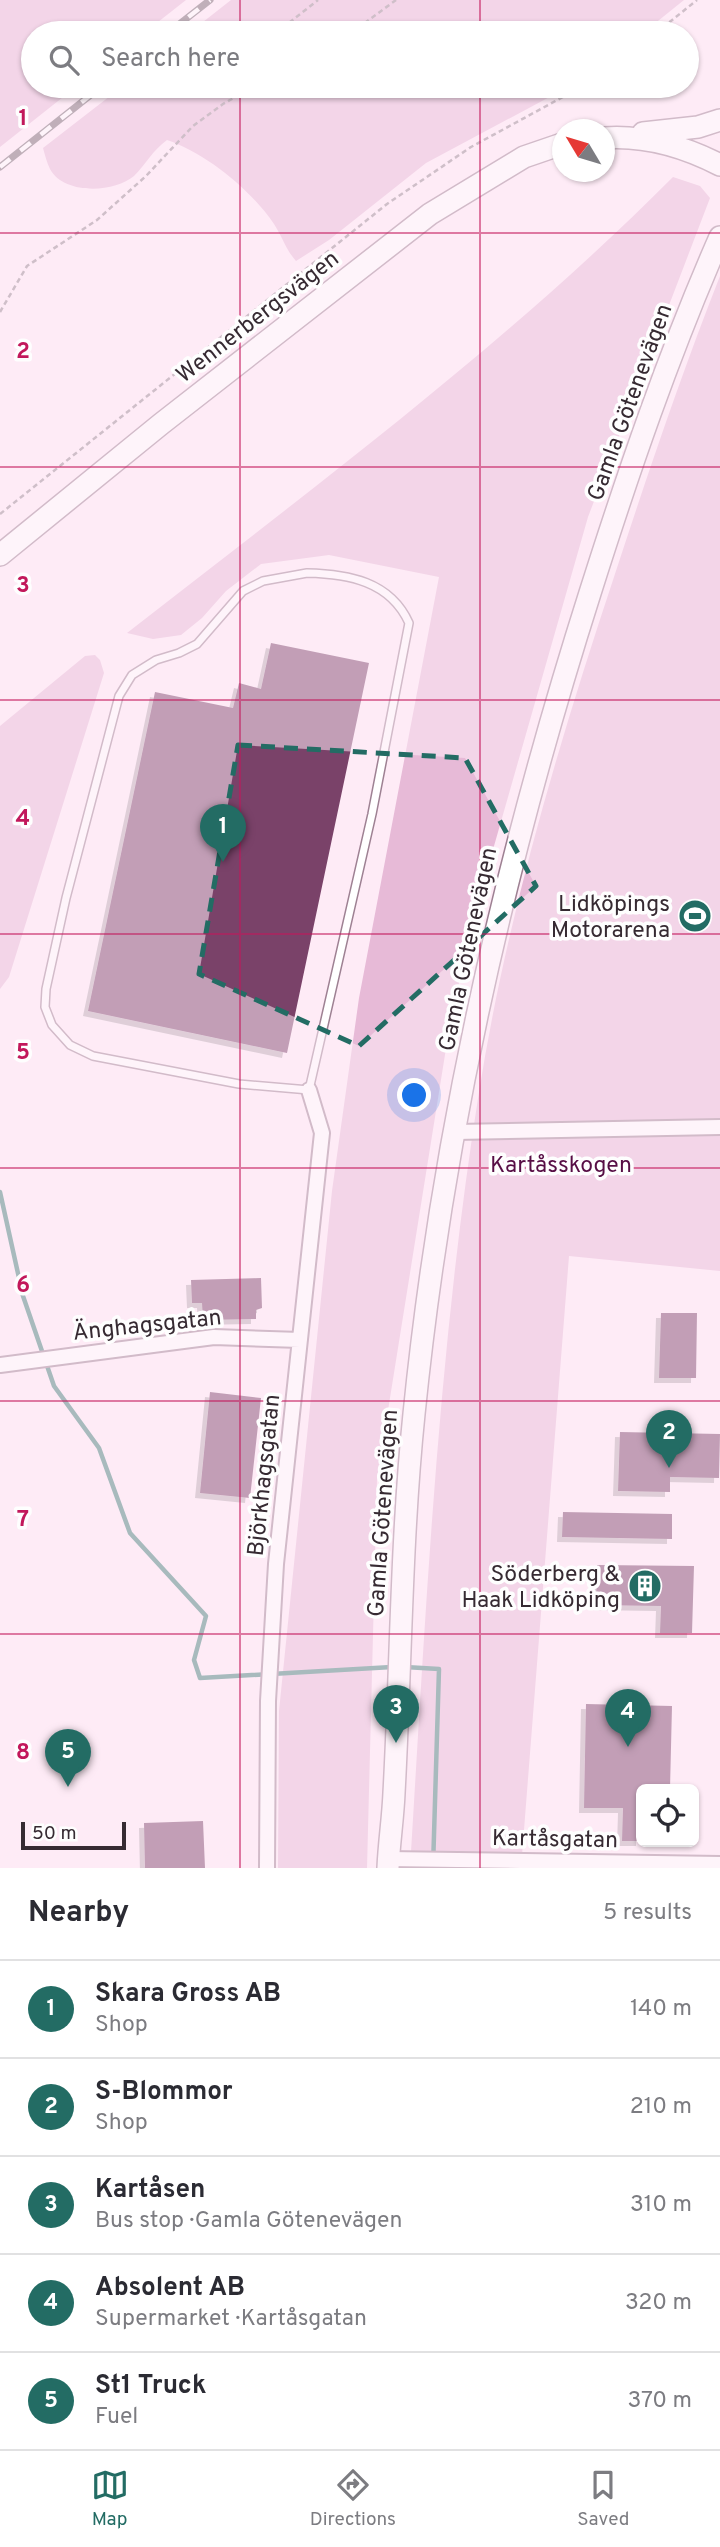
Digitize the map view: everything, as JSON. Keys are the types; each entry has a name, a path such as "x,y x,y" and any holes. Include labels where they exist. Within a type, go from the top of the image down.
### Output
{"street":[{"path":"633,137 648,132 698,127 720,120"},
{"path":"615,138 633,137 689,150 720,165"},
{"name":"Wennerbergsvägen","path":"0,555 161,424 438,208 524,157 552,147"},
{"name":"Gamla Götenevägen","path":"388,1863 394,1794 405,1518 414,1414 429,1293 455,1132 497,919 569,659 654,403 720,237"},
{"name":"Björkhagsgatan","path":"267,1868 268,1701 273,1619 322,1133 309,1090"},
{"path":"455,1132 720,1127"},
{"name":"Änghagsgatan","path":"0,1365 214,1337 300,1340"},
{"name":"Kartåsgatan","path":"388,1863 720,1864"}],"lane":[{"path":"334,573 354,576 391,598 409,623 330,1004 309,1090 239,1084 93,1056 70,1045 52,1025 46,1007 46,989 66,898 119,696 132,675 156,660 197,644 235,598 263,581 295,574 334,573"}],"path":[{"path":"291,21 318,0"},
{"path":"368,21 397,0"},
{"path":"671,21 697,0"},
{"path":"0,312 27,266 97,220 146,176 193,126 234,98"},
{"path":"0,514 405,191 471,147 561,98"}],"highlighted area":[{"path":"238,745 465,758 536,886 359,1046 199,974"}],"green space":[{"path":"0,0 186,0 159,21 21,21 21,98 62,98 0,147"},
{"path":"231,0 684,0 658,21 204,21"},
{"path":"108,98 548,98 426,163 329,240 296,261 274,224 253,198 212,163 182,146 167,140 134,176 125,182 90,189 66,183 57,177 50,169 43,148"},
{"name":"Kartåsskogen","path":"673,177 700,186 710,198 588,517 490,860 452,1011 377,1479 367,1868 278,1868 279,1711 332,1191 359,998 439,577 329,555 261,564 226,591 202,618 181,635 153,639 127,633 338,469 476,357 544,299"},
{"name":"Kartåsskogen","path":"720,276 720,1271 569,1256 521,1868 410,1868 443,1382 465,1189 491,1026 519,896 573,704 652,463"},
{"path":"95,655 100,660 104,673 9,977 0,989 0,726 85,656"}],"building":[{"path":"271,643 369,663 287,1053 88,1011 155,692 233,708 239,683 261,689"},
{"path":"261,1278 262,1308 256,1310 256,1319 203,1320 202,1303 192,1303 191,1280"},
{"path":"661,1313 697,1313 696,1378 659,1378"},
{"path":"210,1392 261,1398 250,1498 200,1493"},
{"path":"620,1432 720,1434 719,1478 670,1477 670,1492 618,1491"},
{"path":"563,1512 672,1514 672,1539 562,1537"},
{"name":"Söderberg & Haak Lidköping","path":"597,1565 694,1566 692,1633 660,1633 661,1606 596,1605"},
{"path":"586,1704 672,1706 670,1784 636,1784 636,1841 622,1841 623,1808 584,1808"},
{"path":"203,1821 205,1868 145,1868 144,1823"}],"waterway":[{"path":"0,1192 23,1296 54,1386 99,1448 130,1533 206,1616 194,1660 200,1678 392,1667"},
{"path":"405,1667 439,1669 433,1868"}],"railway":[{"path":"183,21 210,0"},
{"path":"0,167 87,98"}],"place":[{"name":"Skara Gross AB","path":"223,862"},
{"name":"Lidköpings Motorarena","path":"695,916"},
{"name":"S-Blommor","path":"669,1468"},
{"name":"Söderberg & Haak Lidköping","path":"645,1586"},
{"name":"Kartåsen","path":"396,1743"},
{"name":"Absolent AB","path":"628,1747"},
{"name":"St1 Truck","path":"68,1787"}]}
